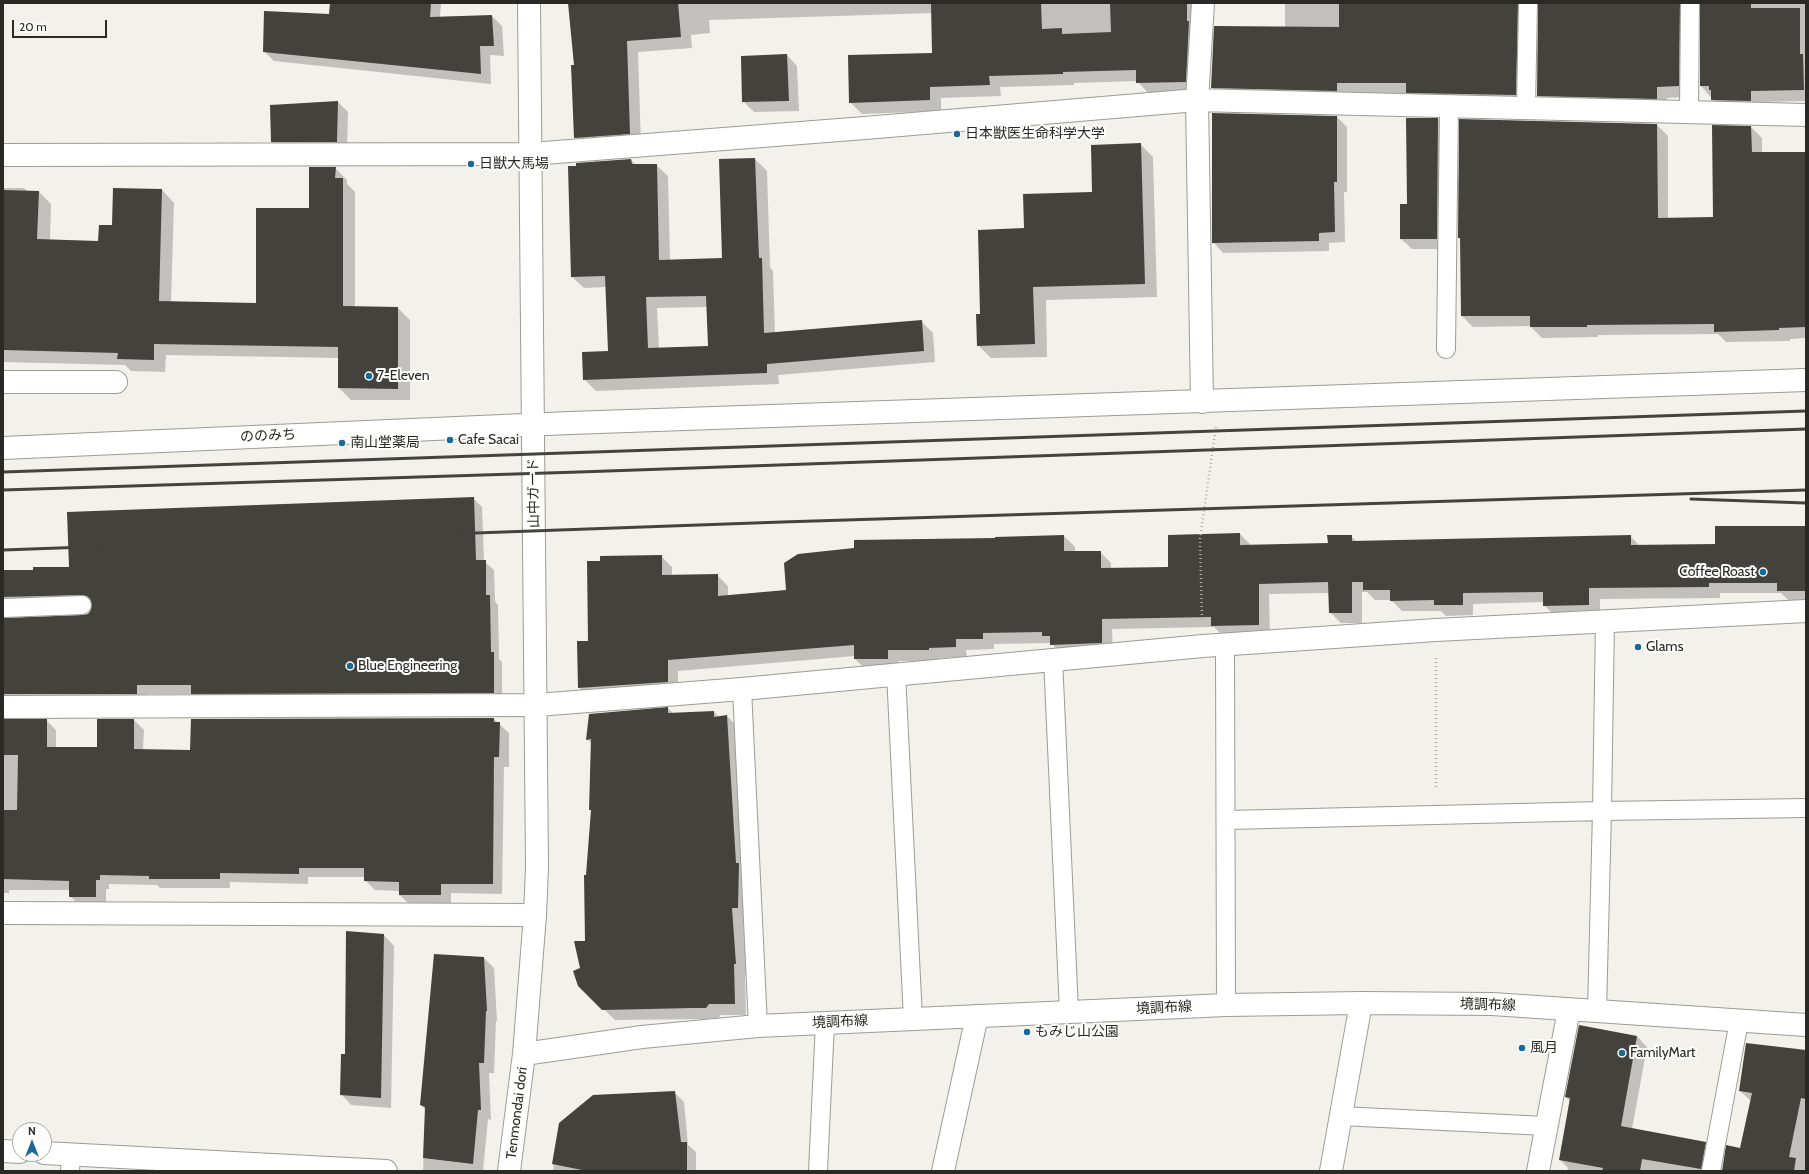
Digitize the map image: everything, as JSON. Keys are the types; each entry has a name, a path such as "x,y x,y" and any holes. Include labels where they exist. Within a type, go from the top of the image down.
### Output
{"street":[{"name":"山中ガード","path":"529,3 534,424 535,674 537,705"},
{"path":"1203,3 1197,100 1211,402"},
{"path":"3,155 530,154 1197,100 1806,115"},
{"name":"ののみち","path":"3,448 534,424 1211,402 1806,380"},
{"path":"3,382 116,382"},
{"path":"3,707 537,705 742,688 1053,658 1203,646 1605,620 1806,611"},
{"name":"Tenmondai dori","path":"509,1171 524,1054 535,915 537,867 537,705"},
{"path":"3,913 535,915"},
{"path":"1331,1171 1361,1003"},
{"name":"境調布線","path":"524,1054 642,1037 758,1026 1226,1005 1361,1003 1492,1004 1806,1025"},
{"path":"1538,1171 1569,1010"},
{"path":"943,1171 977,1016"},
{"path":"52,1156 70,1162 386,1171"}],"lane":[{"path":"1526,108 1528,3"},
{"path":"1689,112 1690,3"},
{"path":"1446,349 1449,107"},
{"path":"3,608 82,605"},
{"path":"1597,1012 1605,620"},
{"path":"1225,645 1227,820 1226,1005"},
{"path":"1053,658 1069,1012"},
{"path":"896,673 913,1019"},
{"path":"742,688 758,1026"},
{"path":"1227,820 1602,810 1806,808"},
{"path":"1711,1171 1739,1021"},
{"path":"818,1171 825,1023"},
{"path":"1341,1116 1546,1126"}],"path":[{"path":"1203,646 1200,538 1211,402"},
{"path":"1436,630 1436,815"}],"building":[{"path":"330,3 431,3 430,17 492,15 494,46 480,46 481,74 263,52 264,11 329,14"},
{"path":"568,3 678,3 681,37 627,41 630,134 574,138 571,65 574,65"},
{"path":"931,3 1041,3 1042,29 1062,28 1062,34 1111,32 1110,3 1187,3 1187,21 1189,21 1186,82 1136,83 1136,70 989,76 990,85 930,87 930,100 849,103 848,55 932,53"},
{"path":"1339,3 1518,3 1516,95 1406,93 1406,83 1337,83 1337,91 1211,88 1214,26 1339,27"},
{"path":"1538,3 1680,3 1679,86 1657,87 1657,99 1537,96"},
{"path":"1700,3 1751,3 1751,8 1800,8 1800,54 1803,54 1804,90 1751,91 1751,101 1711,100 1711,90 1709,90 1709,86 1700,86"},
{"path":"787,54 789,101 742,102 741,56"},
{"path":"338,101 337,142 271,142 270,105"},
{"path":"1212,113 1337,116 1337,182 1334,182 1335,232 1319,233 1319,241 1212,243"},
{"path":"1406,118 1438,118 1437,239 1400,239 1400,204 1407,204"},
{"path":"1459,119 1657,124 1658,218 1713,217 1712,125 1751,126 1752,152 1806,152 1806,327 1779,328 1779,330 1714,332 1714,324 1530,327 1530,316 1461,316 1460,238 1458,238"},
{"path":"1141,143 1145,284 1033,287 1035,344 977,346 976,314 980,314 978,230 1024,228 1023,194 1092,192 1091,145"},
{"path":"755,158 759,258 762,258 764,333 922,320 924,351 767,364 767,373 583,380 582,352 608,351 605,276 571,277 568,166 576,166 576,163 631,159 632,164 657,164 659,260 722,258 719,159","holes":["706,296 708,346 648,348 646,297"]},
{"path":"309,167 336,167 335,178 343,178 343,306 398,307 398,389 338,388 338,347 154,344 154,360 117,359 118,353 3,350 3,190 39,191 37,239 98,241 99,225 112,225 113,188 162,189 159,301 256,303 256,208 309,208"},
{"path":"474,497 476,560 486,560 486,595 490,595 491,652 494,652 494,693 191,694 191,685 137,685 137,694 3,694 3,618 82,615 88,614 91,610 91,600 87,596 82,595 3,597 3,570 33,570 33,567 69,567 67,512"},
{"path":"1715,526 1806,526 1806,591 1777,591 1777,583 1709,583 1709,587 1589,588 1589,605 1543,606 1543,592 1463,593 1463,605 1434,605 1434,600 1390,601 1390,590 1363,590 1363,582 1352,582 1352,613 1329,613 1328,582 1259,584 1259,625 1211,626 1211,617 1102,619 1102,643 1050,645 1050,636 1042,636 1042,632 983,633 983,639 956,639 956,647 929,648 929,650 888,650 888,659 854,659 854,645 668,660 668,682 578,688 577,641 588,641 587,561 600,561 600,556 662,555 662,575 718,574 718,596 786,590 784,563 798,554 854,548 854,540 995,538 1064,535 1064,551 1101,551 1101,568 1168,567 1168,535 1240,533 1240,545 1328,543 1327,535 1352,535 1352,541 1631,535 1631,545 1715,544"},
{"path":"668,707 668,713 714,711 714,717 727,715 736,863 739,863 738,908 732,908 736,964 734,964 735,1004 709,1004 706,1008 602,1010 578,986 573,971 580,968 574,941 585,941 584,875 586,875 591,810 589,810 591,739 586,740 589,714"},
{"path":"494,718 494,722 500,722 499,757 494,757 493,884 441,884 441,895 399,895 399,882 364,881 364,868 299,868 299,874 220,873 220,879 149,879 149,876 100,875 100,880 96,880 96,897 69,897 69,881 3,879 3,810 17,810 18,755 3,755 3,719 47,719 47,747 97,747 97,719 134,719 134,749 190,750 191,719"},
{"path":"346,931 384,934 381,1098 340,1095 341,1054 345,1054"},
{"path":"434,954 484,957 487,1011 484,1063 479,1063 481,1110 478,1110 473,1164 423,1158 425,1107 420,1105"},
{"path":"1579,1025 1637,1036 1621,1126 1706,1142 1701,1169 1642,1159 1640,1171 1602,1171 1603,1168 1559,1160 1570,1098 1565,1097"},
{"path":"1746,1043 1806,1050 1806,1099 1801,1098 1789,1157 1796,1158 1794,1171 1722,1171 1726,1145 1740,1148 1752,1093 1739,1091"},
{"path":"675,1091 681,1142 687,1142 687,1171 587,1171 552,1164 559,1123 593,1095"}],"railway":[{"path":"3,472 1806,411"},
{"path":"3,490 579,472 1806,429"},
{"path":"3,550 782,522 1806,490"},
{"path":"1691,499 1806,503"}],"place":[{"name":"日本獣医生命科学大学","path":"957,134"},
{"name":"日獣大馬場","path":"471,164"},
{"name":"7-Eleven","path":"369,376"},
{"name":"Cafe Sacai","path":"450,440"},
{"name":"南山堂薬局","path":"342,443"},
{"name":"Coffee Roast","path":"1763,572"},
{"name":"Glams","path":"1638,647"},
{"name":"Blue Engineering","path":"350,666"},
{"name":"もみじ山公園","path":"1027,1032"},
{"name":"風月","path":"1522,1048"},
{"name":"FamilyMart","path":"1622,1053"}]}
